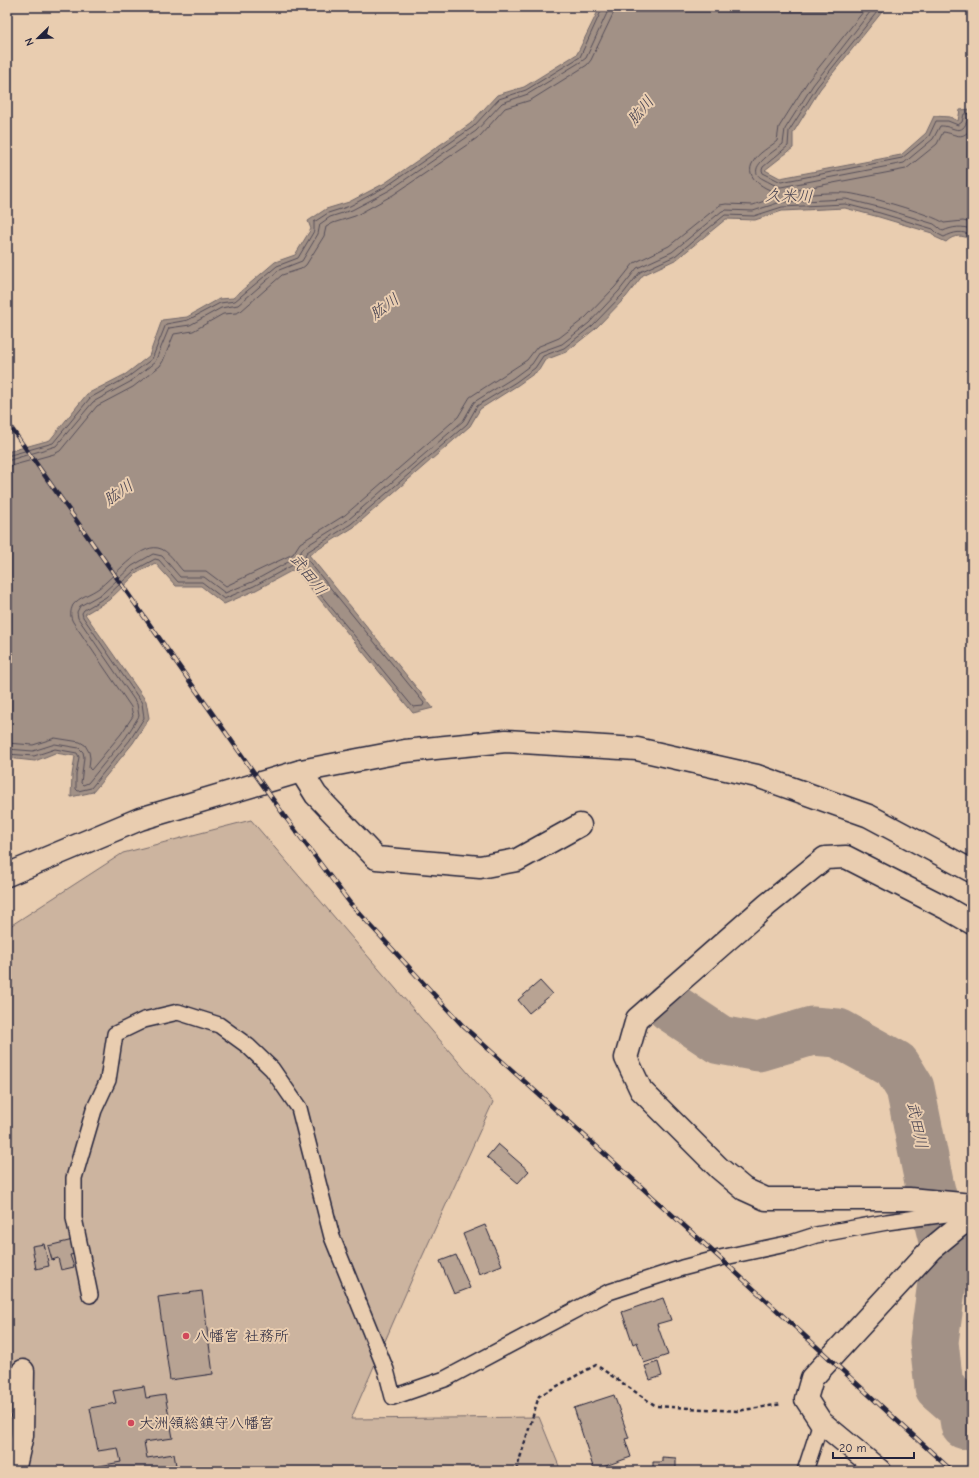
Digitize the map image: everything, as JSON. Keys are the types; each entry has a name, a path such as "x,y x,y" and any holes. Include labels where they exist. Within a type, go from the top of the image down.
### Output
{"street":[{"path":"7,875 140,819 301,771 405,751 506,741 637,749 757,776 869,816 972,871"},
{"path":"301,771 316,795 376,858 480,867 517,860 580,825"},
{"path":"972,923 946,908 846,857 826,858 768,905 637,1019 626,1058 641,1090 719,1168 744,1189 766,1199 909,1199 972,1206"},
{"path":"880,1471 821,1422 806,1400 812,1378 931,1249 959,1226 972,1220"},
{"path":"14,1471 22,1435 23,1371"}],"lane":[{"path":"90,1295 74,1218 74,1178 94,1110 108,1080 115,1034 144,1020 178,1012 219,1025 248,1046 272,1070 299,1108 332,1237 386,1370 393,1397 445,1379 609,1292 720,1258 791,1243 816,1235 887,1222 972,1211"},
{"path":"805,1471 821,1422"}],"path":[{"path":"516,1471 539,1396 596,1365 656,1406 737,1411 806,1400"}],"shaded area":[{"path":"251,820 493,1102 412,1279 351,1419 539,1417 561,1471 7,1471 7,928 123,853"}],"water":[{"path":"600,7 886,7 820,89 793,133 793,148 765,170 780,178 901,155 926,133 934,116 950,117 958,121 960,110 971,109 972,240 959,236 949,239 946,242 935,237 932,233 845,208 782,211 755,220 726,219 677,259 643,275 626,297 595,329 566,352 545,360 539,370 480,409 470,426 354,527 309,555 433,708 413,713 295,569 256,590 224,604 201,586 176,586 155,563 137,573 109,600 85,614 146,701 149,718 133,743 93,792 71,797 75,756 55,753 35,761 7,758 7,452 50,440 87,394 126,374 149,356 162,320 187,317 219,299 233,298 275,262 295,255 311,229 308,221 326,209 349,202 385,183 470,124 497,95 524,87 577,54"}],"building":[{"path":"540,981 552,994 529,1013 518,1000"},
{"path":"498,1144 529,1171 518,1183 487,1157"},
{"path":"485,1225 502,1265 479,1274 463,1234"},
{"path":"73,1240 76,1254 70,1255 74,1267 61,1270 58,1258 52,1260 48,1246"},
{"path":"44,1244 49,1266 36,1269 32,1246"},
{"path":"456,1255 470,1288 454,1294 440,1261"},
{"name":"八幡宮 社務所","path":"202,1291 213,1374 170,1380 158,1297"},
{"path":"663,1298 671,1320 657,1324 668,1355 644,1363 637,1342 633,1344 622,1312"},
{"path":"658,1362 662,1376 650,1380 645,1366"},
{"name":"大洲領総鎮守八幡宮","path":"144,1386 146,1398 165,1395 173,1438 144,1442 147,1458 174,1454 177,1471 100,1471 99,1466 121,1462 118,1448 98,1451 90,1408 116,1403 113,1391"},
{"path":"614,1395 629,1438 625,1439 631,1457 594,1470 574,1408"},
{"path":"662,1457 676,1458 676,1471 653,1471 653,1462 662,1462"}],"waterway":[{"name":"武田川","path":"669,1006 720,1040 758,1047 812,1031 838,1033 896,1065 910,1088 930,1187 946,1253 934,1342 939,1387 962,1407 965,1425"}],"railway":[{"path":"7,422 286,818 350,903 463,1026 720,1258 952,1471"}],"place":[{"name":"八幡宮 社務所","path":"186,1336"},
{"name":"大洲領総鎮守八幡宮","path":"131,1423"}],"water label":[{"name":"肱川","path":"640,110"},
{"name":"久米川","path":"789,195"},
{"name":"肱川","path":"384,306"},
{"name":"肱川","path":"118,492"}]}
